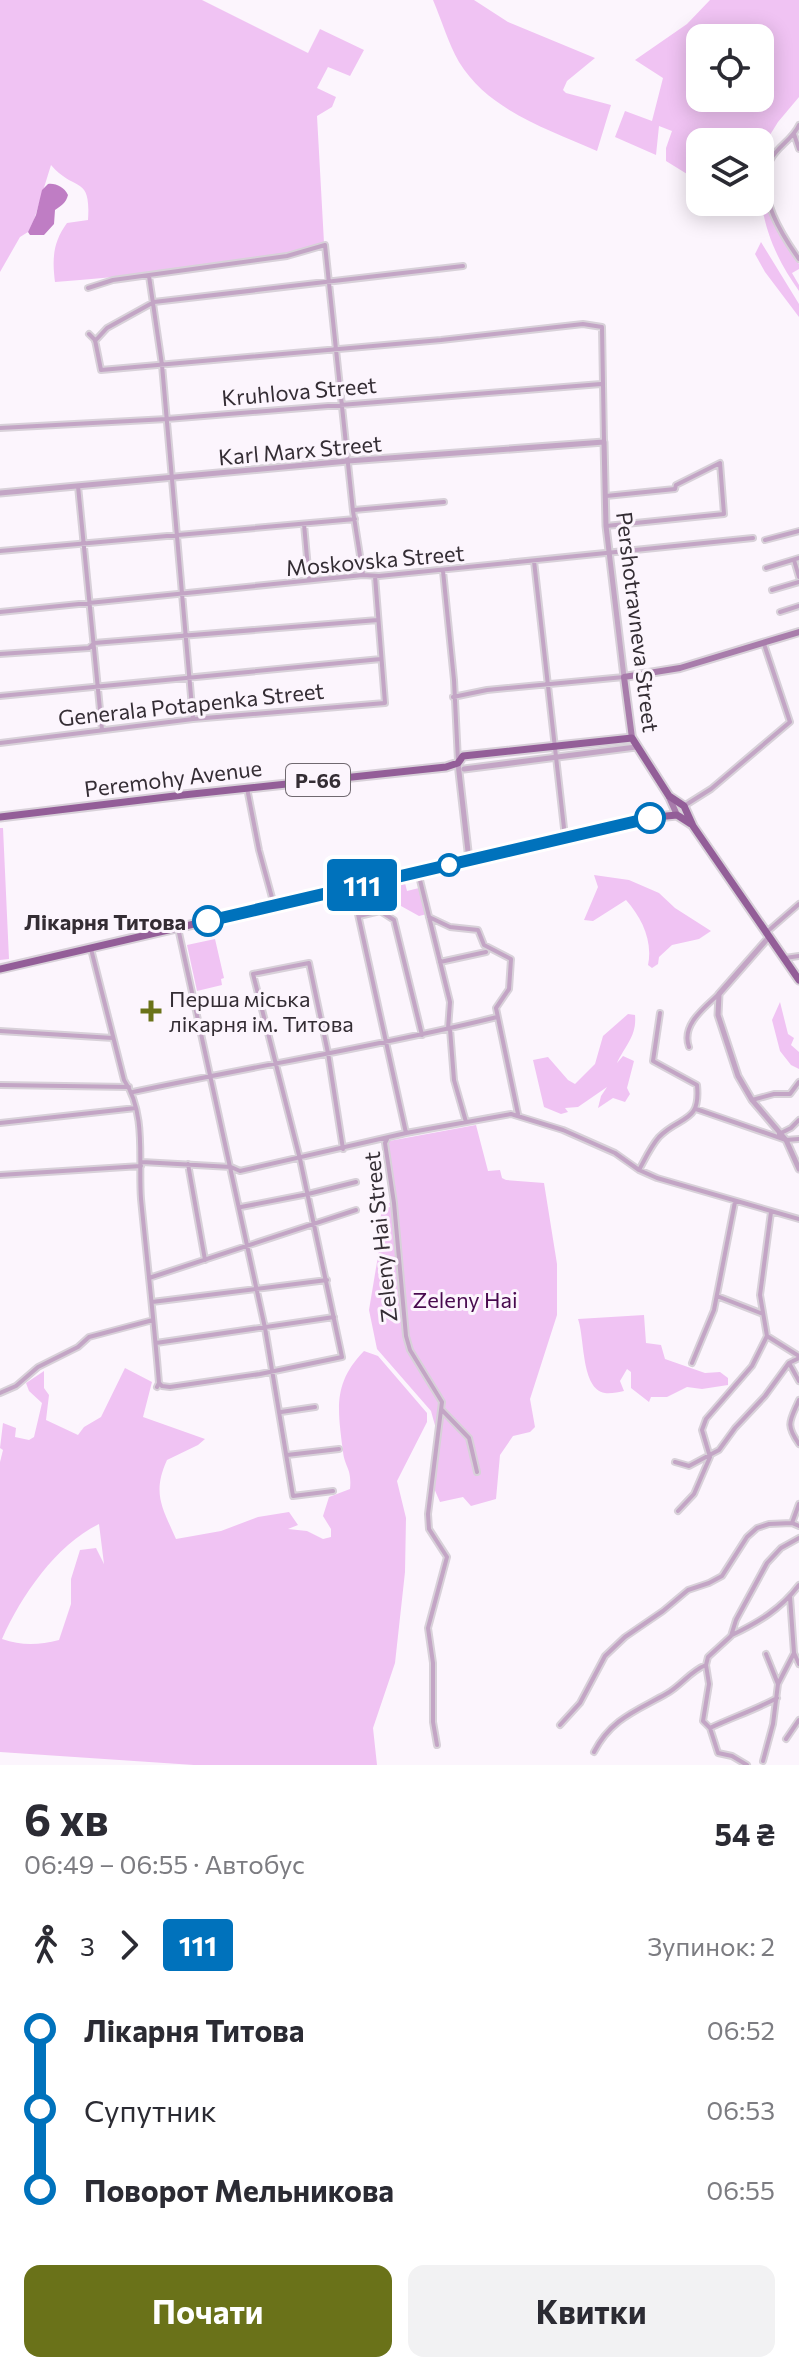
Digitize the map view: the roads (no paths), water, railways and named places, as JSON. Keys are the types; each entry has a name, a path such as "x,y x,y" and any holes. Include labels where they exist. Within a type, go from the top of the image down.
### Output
{"main road":[{"path":"624,677 680,668 799,632"},
{"name":"Pershotravneva Street","path":"624,677 632,738 636,747 799,980"},
{"name":"Peremohy Avenue","path":"0,817 461,766 463,756 632,738"},
{"path":"0,969 680,810"}],"street":[{"path":"799,125 769,161 766,187 780,228 799,259"},
{"path":"794,134 799,149"},
{"path":"88,288 113,280 287,256 325,245 353,511 363,575"},
{"path":"95,341 107,328 154,302 463,266"},
{"path":"149,276 162,365 193,719"},
{"path":"89,334 95,341 101,370 441,340 583,324 602,327 604,442"},
{"name":"Kruhlova Street","path":"0,428 167,419 601,384"},
{"name":"Karl Marx Street","path":"0,493 348,461 604,442"},
{"name":"Pershotravneva Street","path":"604,442 608,552 624,677"},
{"path":"605,496 675,489 676,485 720,463 724,514 606,526"},
{"path":"78,486 102,730"},
{"path":"353,511 444,502"},
{"path":"0,551 355,519"},
{"path":"304,524 309,580"},
{"path":"765,540 799,531"},
{"name":"Moskovska Street","path":"0,612 363,575 443,571 753,538"},
{"path":"766,568 796,559 799,579 772,590"},
{"path":"534,561 565,838"},
{"path":"443,571 461,766 459,776 469,860"},
{"path":"0,696 381,659 375,576"},
{"path":"780,612 799,606"},
{"path":"0,654 378,620"},
{"path":"680,810 711,789 790,722 764,645"},
{"name":"Generala Potapenka Street","path":"0,743 193,719 385,703 381,659"},
{"path":"453,697 487,690 624,677"},
{"name":"Peremohy Avenue","path":"461,766 636,747"},
{"path":"247,788 274,905"},
{"path":"418,872 450,1002 454,1080 466,1122"},
{"path":"352,887 406,1133"},
{"path":"689,1047 689,1026 768,934 799,904"},
{"path":"359,916 380,911 394,920 422,1035"},
{"path":"429,917 450,927 478,930 484,945 511,959 509,989 496,1008 518,1114"},
{"path":"178,928 265,1328 293,1496 333,1491"},
{"path":"91,949 124,1080 133,1092 136,1108 158,1385 170,1387 342,1357 300,1159 253,974 309,963 328,1053 343,1149"},
{"path":"440,962 486,952"},
{"path":"785,958 799,956"},
{"path":"719,994 718,1015 734,1065 752,1100 786,1140 799,1169"},
{"path":"639,1170 659,1137 687,1120 696,1109 697,1085 653,1061 660,1013"},
{"path":"133,1092 387,1043 497,1017"},
{"path":"0,1031 113,1038"},
{"path":"752,1100 774,1094 790,1094 799,1082"},
{"path":"0,1085 129,1087"},
{"path":"0,1123 136,1108"},
{"path":"696,1109 786,1140 799,1139"},
{"path":"0,1175 141,1164 231,1167 240,1171 406,1133 518,1114 615,1153 639,1170 735,1202 799,1219"},
{"path":"779,1134 799,1120"},
{"name":"Zeleny Hai Street","path":"387,1139 406,1336 410,1350 442,1402 442,1410 469,1438 477,1472"},
{"path":"188,1164 205,1260"},
{"path":"240,1207 356,1182"},
{"path":"692,1363 708,1330 735,1202"},
{"path":"149,1278 356,1210"},
{"path":"678,1511 694,1494 710,1457 702,1430 706,1419 752,1366 767,1336 760,1295 771,1212"},
{"path":"152,1302 327,1280"},
{"path":"717,1296 764,1315"},
{"path":"156,1343 334,1317"},
{"path":"0,1393 16,1386 38,1367 78,1347 89,1337 153,1320"},
{"path":"675,1462 689,1466 719,1450 789,1363 799,1357 767,1336"},
{"path":"789,1363 799,1381"},
{"path":"799,1400 789,1430 799,1444"},
{"path":"281,1412 315,1407"},
{"path":"437,1745 428,1628 447,1557 429,1529 428,1514 442,1410"},
{"path":"287,1455 339,1449"},
{"path":"792,1523 799,1504"},
{"path":"560,1725 580,1703 605,1656 625,1637 688,1590 722,1576 747,1537 757,1528 769,1524 792,1523 799,1526"},
{"path":"731,1636 736,1620 767,1563 781,1548 799,1538"},
{"path":"747,1765 732,1756 718,1753 710,1728 703,1721 709,1684 708,1657 731,1636 765,1619 798,1589"},
{"path":"790,1597 794,1653 799,1664"},
{"path":"763,1761 773,1724 778,1684 794,1653"},
{"path":"766,1654 778,1684"},
{"path":"594,1752 611,1726 648,1702 669,1693 694,1669 706,1665"},
{"path":"710,1728 751,1713 777,1698"},
{"path":"786,1739 799,1720"}],"place":[{"name":"Лікарня Титова","path":"208,921"},
{"name":"Перша міська лікарня ім. Титова","path":"151,1011"}],"park label":[{"name":"Zeleny Hai","path":"465,1299"}]}
